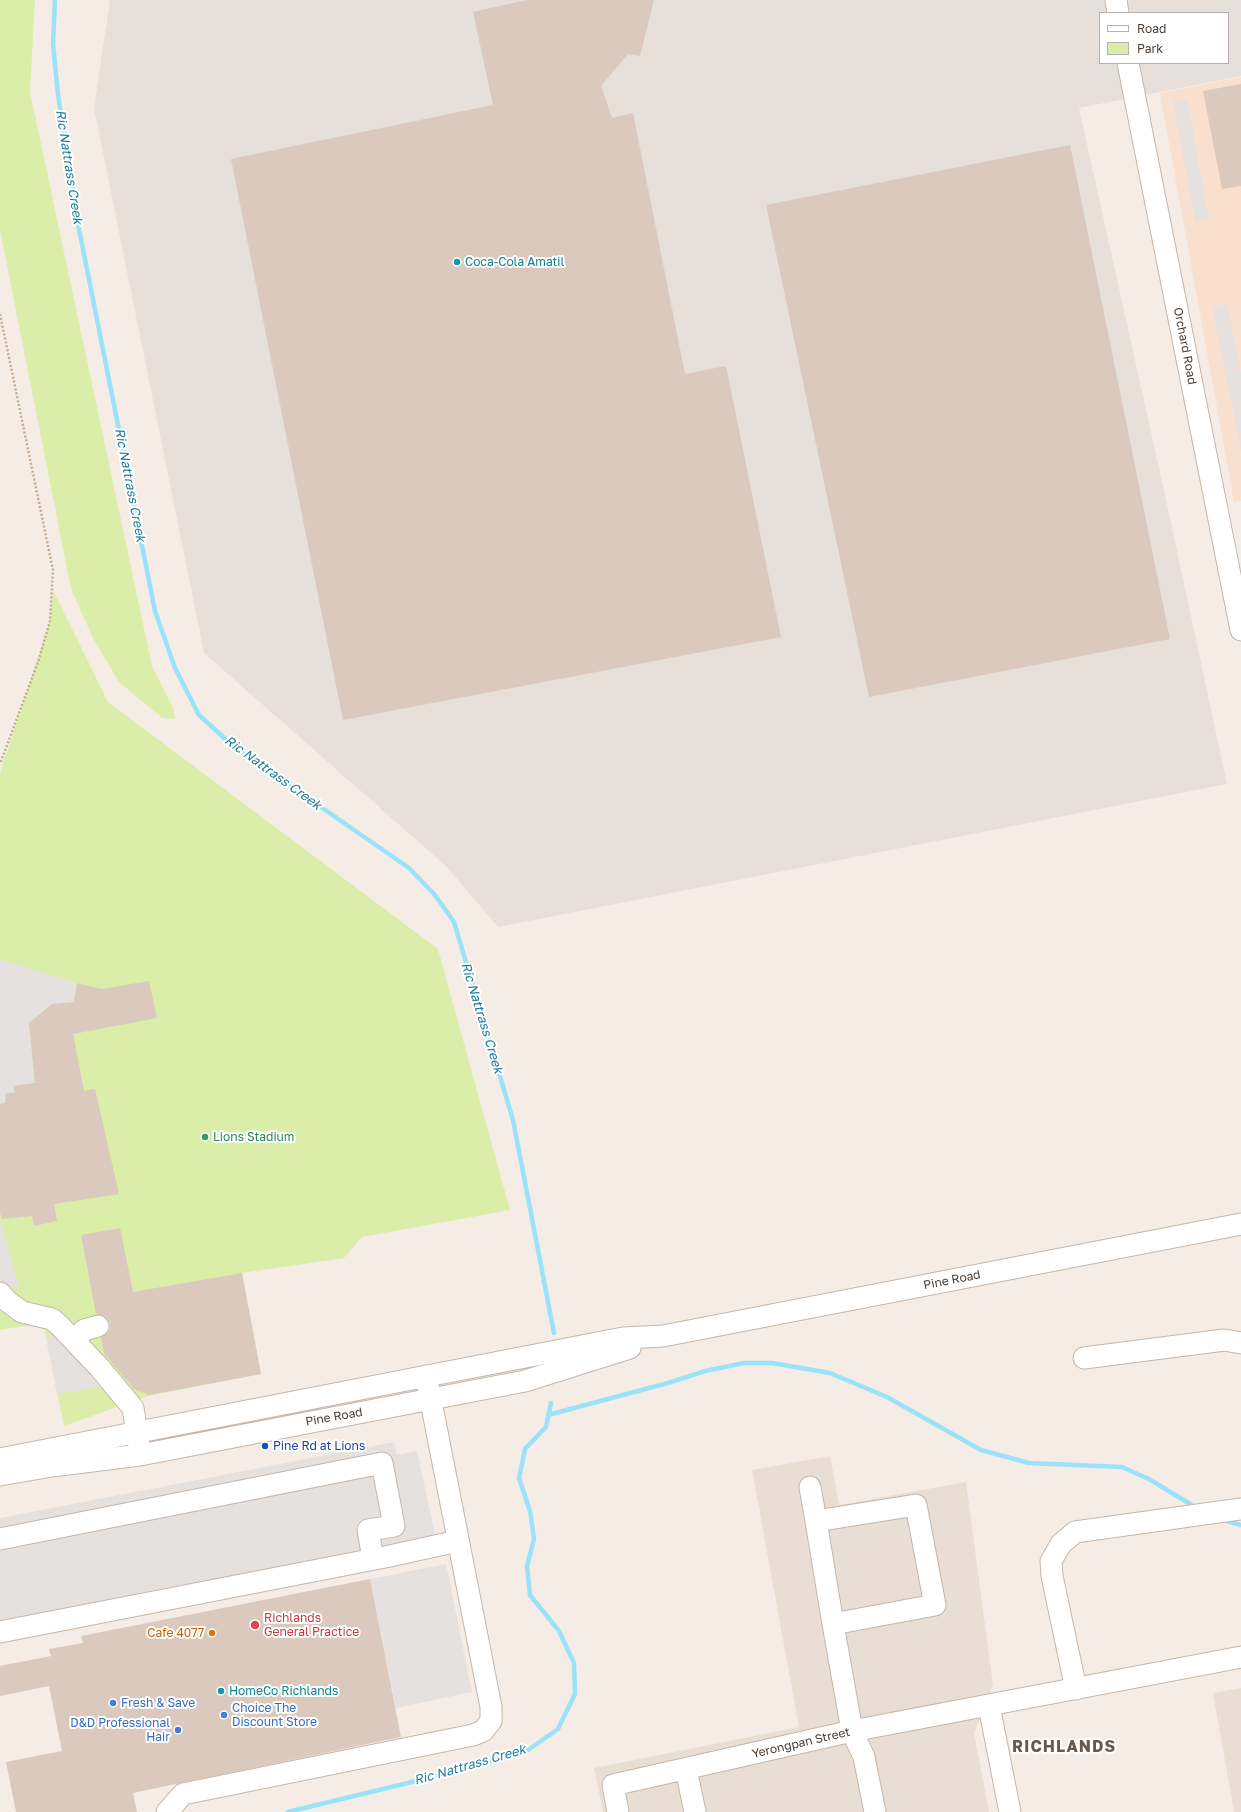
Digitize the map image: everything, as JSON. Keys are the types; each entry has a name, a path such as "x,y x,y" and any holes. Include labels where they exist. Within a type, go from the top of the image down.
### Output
{"street":[{"path":"1116,0 1118,12"},
{"name":"Orchard Road","path":"1128,64 1241,630"},
{"name":"Pine Road","path":"0,1459 623,1338 663,1336 1241,1224"},
{"path":"0,1293 7,1302 22,1312 52,1319 129,1401 133,1408 140,1454"},
{"path":"74,1341 84,1330 98,1326"},
{"name":"Pine Road","path":"0,1475 140,1454 526,1381 619,1352 663,1336"},
{"path":"1084,1358 1224,1340 1241,1343"},
{"path":"167,1812 183,1794 473,1735 483,1731 491,1721 492,1707 426,1376"},
{"path":"0,1539 382,1464 394,1526 368,1530 373,1559"},
{"path":"810,1487 852,1732 864,1756 874,1812"},
{"path":"816,1521 916,1505 935,1605 833,1624"},
{"path":"1076,1689 1052,1576 1051,1561 1061,1544 1075,1532 1241,1509"},
{"path":"0,1632 458,1541"},
{"name":"Yerongpan Street","path":"618,1812 613,1785 852,1732 1241,1657"},
{"path":"989,1706 1010,1812"},
{"path":"686,1769 695,1812"}],"path":[{"path":"0,314 53,570 50,621 38,662 0,764"}],"shaded area":[{"path":"110,0 1241,0 1241,76 1079,108 1165,495 1227,784 498,927 447,867 204,653 94,108"},
{"path":"1241,77 1241,501 1234,502 1160,93"},
{"path":"1187,99 1209,220 1195,222 1173,101"},
{"path":"1227,304 1241,374 1241,451 1212,307"},
{"path":"0,959 77,983 74,1002 52,1004 29,1023 35,1083 14,1086 15,1093 6,1093 5,1103 0,1104"},
{"path":"0,1218 19,1287 0,1291"},
{"path":"60,1334 92,1368 98,1387 57,1394 46,1337"},
{"path":"394,1442 397,1455 417,1451 436,1539 0,1627 0,1518"},
{"path":"830,1456 839,1505 966,1482 993,1685 974,1733 989,1812 603,1812 594,1768 799,1727 752,1470"},
{"path":"446,1564 472,1692 396,1708 370,1579"},
{"path":"1241,1688 1241,1812 1234,1812 1213,1693"}],"green space":[{"path":"0,0 35,0 30,92 152,666 173,707 175,719 162,718 119,682 94,640 71,589 0,230"},
{"path":"53,590 108,702 438,949 510,1210 362,1237 344,1258 242,1273 261,1374 148,1396 64,1426 43,1323 0,1330 0,773 50,621"}],"building":[{"name":"Coca-Cola Amatil","path":"527,0 654,0 640,56 628,54 601,86 612,118 633,113 685,374 726,366 781,637 343,720 231,159 493,105 473,12"},
{"path":"1241,84 1241,186 1222,189 1203,91"},
{"path":"1070,145 1170,639 869,697 766,205"},
{"path":"149,981 157,1018 73,1034 84,1091 95,1089 119,1194 54,1204 57,1221 34,1226 32,1216 2,1219 0,1213 0,1104 5,1103 6,1093 15,1093 13,1086 35,1083 29,1023 52,1004 74,1002 77,983 102,989"},
{"path":"120,1228 133,1292 242,1273 261,1374 149,1395 134,1389 104,1353 101,1338 107,1334 110,1329 110,1323 106,1317 96,1314 81,1235"},
{"name":"HomeCo Richlands","path":"370,1579 401,1737 133,1793 137,1812 16,1812 6,1762 62,1751 49,1686 0,1696 0,1666 51,1656 49,1649 83,1643 81,1636"}],"waterway":[{"name":"Ric Nattrass Creek","path":"55,0 53,44 58,95 78,224 155,611 175,668 199,715 233,746 409,868 435,895 454,922 513,1120 554,1333"},
{"path":"548,1415 668,1383 705,1371 744,1363 772,1363 830,1373 887,1397 981,1450 1029,1463 1122,1467 1149,1479 1195,1507"},
{"name":"Ric Nattrass Creek","path":"288,1812 449,1773 528,1750 558,1729 575,1694 574,1663 559,1631 530,1595 527,1566 534,1539 530,1511 519,1478 525,1449 546,1427 551,1403"},
{"path":"1223,1520 1241,1525"}],"place":[{"name":"Coca-Cola Amatil","path":"457,262"},
{"name":"Lions Stadium","path":"205,1137"},
{"name":"Pine Rd at Lions","path":"265,1446"},
{"name":"Richlands General Practice","path":"255,1625"},
{"name":"Cafe 4077","path":"212,1633"},
{"name":"HomeCo Richlands","path":"221,1691"},
{"name":"Fresh & Save","path":"113,1703"},
{"name":"Choice The Discount Store","path":"224,1715"},
{"name":"D&D Professional Hair","path":"178,1730"}],"district":[{"name":"RICHLANDS","path":"1064,1747"}]}
